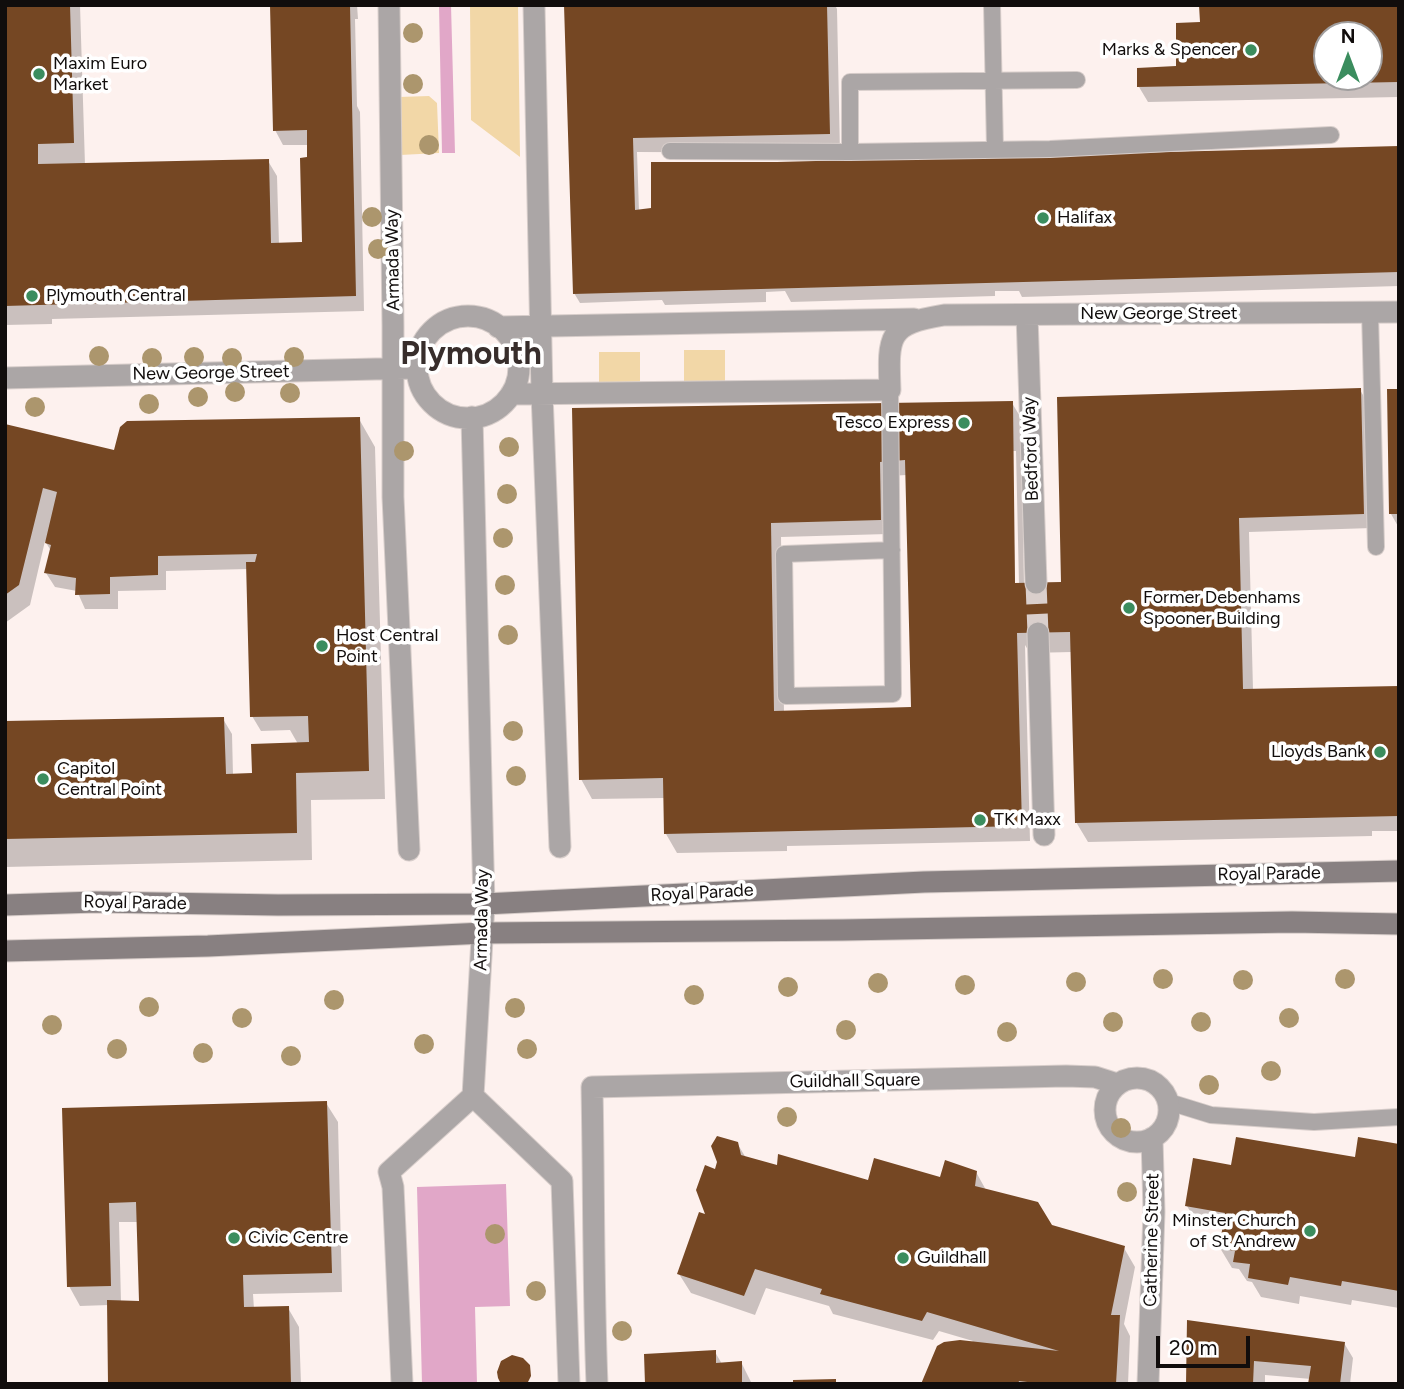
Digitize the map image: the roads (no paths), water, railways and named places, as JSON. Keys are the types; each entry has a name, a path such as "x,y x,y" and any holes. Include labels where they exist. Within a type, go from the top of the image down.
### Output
{"street":[{"name":"Armada Way","path":"389,5 393,497 408,850"},
{"path":"534,5 542,394 560,847"},
{"name":"New George Street","path":"498,327 920,319 944,315 1399,312"},
{"name":"Bedford Way","path":"1027,315 1036,583"},
{"path":"461,317 478,317 498,327 507,334 516,349 519,366 516,383 496,410 463,418 445,413 430,402 420,386 416,368 420,350 429,334 443,323 461,317"},
{"name":"New George Street","path":"890,390 888,356 891,340 900,327 920,319"},
{"name":"New George Street","path":"5,378 416,368"},
{"path":"510,394 890,390"},
{"name":"Armada Way","path":"472,417 484,904 473,1096"},
{"path":"1038,633 1044,835"},
{"name":"Royal Parade","path":"5,905 96,902 484,904 924,882 1399,871"},
{"name":"Royal Parade","path":"5,951 208,946 484,933 1292,922 1399,924"},
{"name":"Guildhall Square","path":"597,1384 592,1087 1066,1076 1095,1077 1117,1084"},
{"path":"1126,1079 1148,1079 1157,1084 1168,1102 1167,1123 1152,1139 1131,1142 1112,1132 1104,1112 1109,1092 1117,1084 1126,1079"},
{"path":"402,1384 393,1187 390,1172 473,1096 562,1181 569,1384"},
{"name":"Catherine Street","path":"1148,1384 1154,1212 1152,1139"}],"lane":[{"path":"992,5 995,149"},
{"path":"850,152 850,82 1077,80"},
{"path":"670,152 1050,149 1331,135"},
{"path":"1370,312 1376,547"},
{"path":"890,390 892,550 893,694 786,696 784,554 892,550"},
{"path":"1168,1102 1211,1115 1314,1122 1399,1117"}],"tunnel":[{"path":"1036,583 1038,633"}],"place":[{"name":"Marks & Spencer","path":"1251,50"},
{"name":"Maxim Euro Market","path":"39,74"},
{"name":"Halifax","path":"1043,218"},
{"name":"Plymouth Central","path":"32,296"},
{"name":"Tesco Express","path":"964,423"},
{"name":"Former Debenhams Spooner Building","path":"1129,608"},
{"name":"Host Central Point","path":"322,646"},
{"name":"Lloyds Bank","path":"1380,752"},
{"name":"Capitol Central Point","path":"43,779"},
{"name":"TK Maxx","path":"980,820"},
{"name":"Minster Church of St Andrew","path":"1310,1231"},
{"name":"Civic Centre","path":"234,1238"},
{"name":"Guildhall","path":"903,1258"}],"district":[{"name":"Plymouth","path":"471,355"}]}
